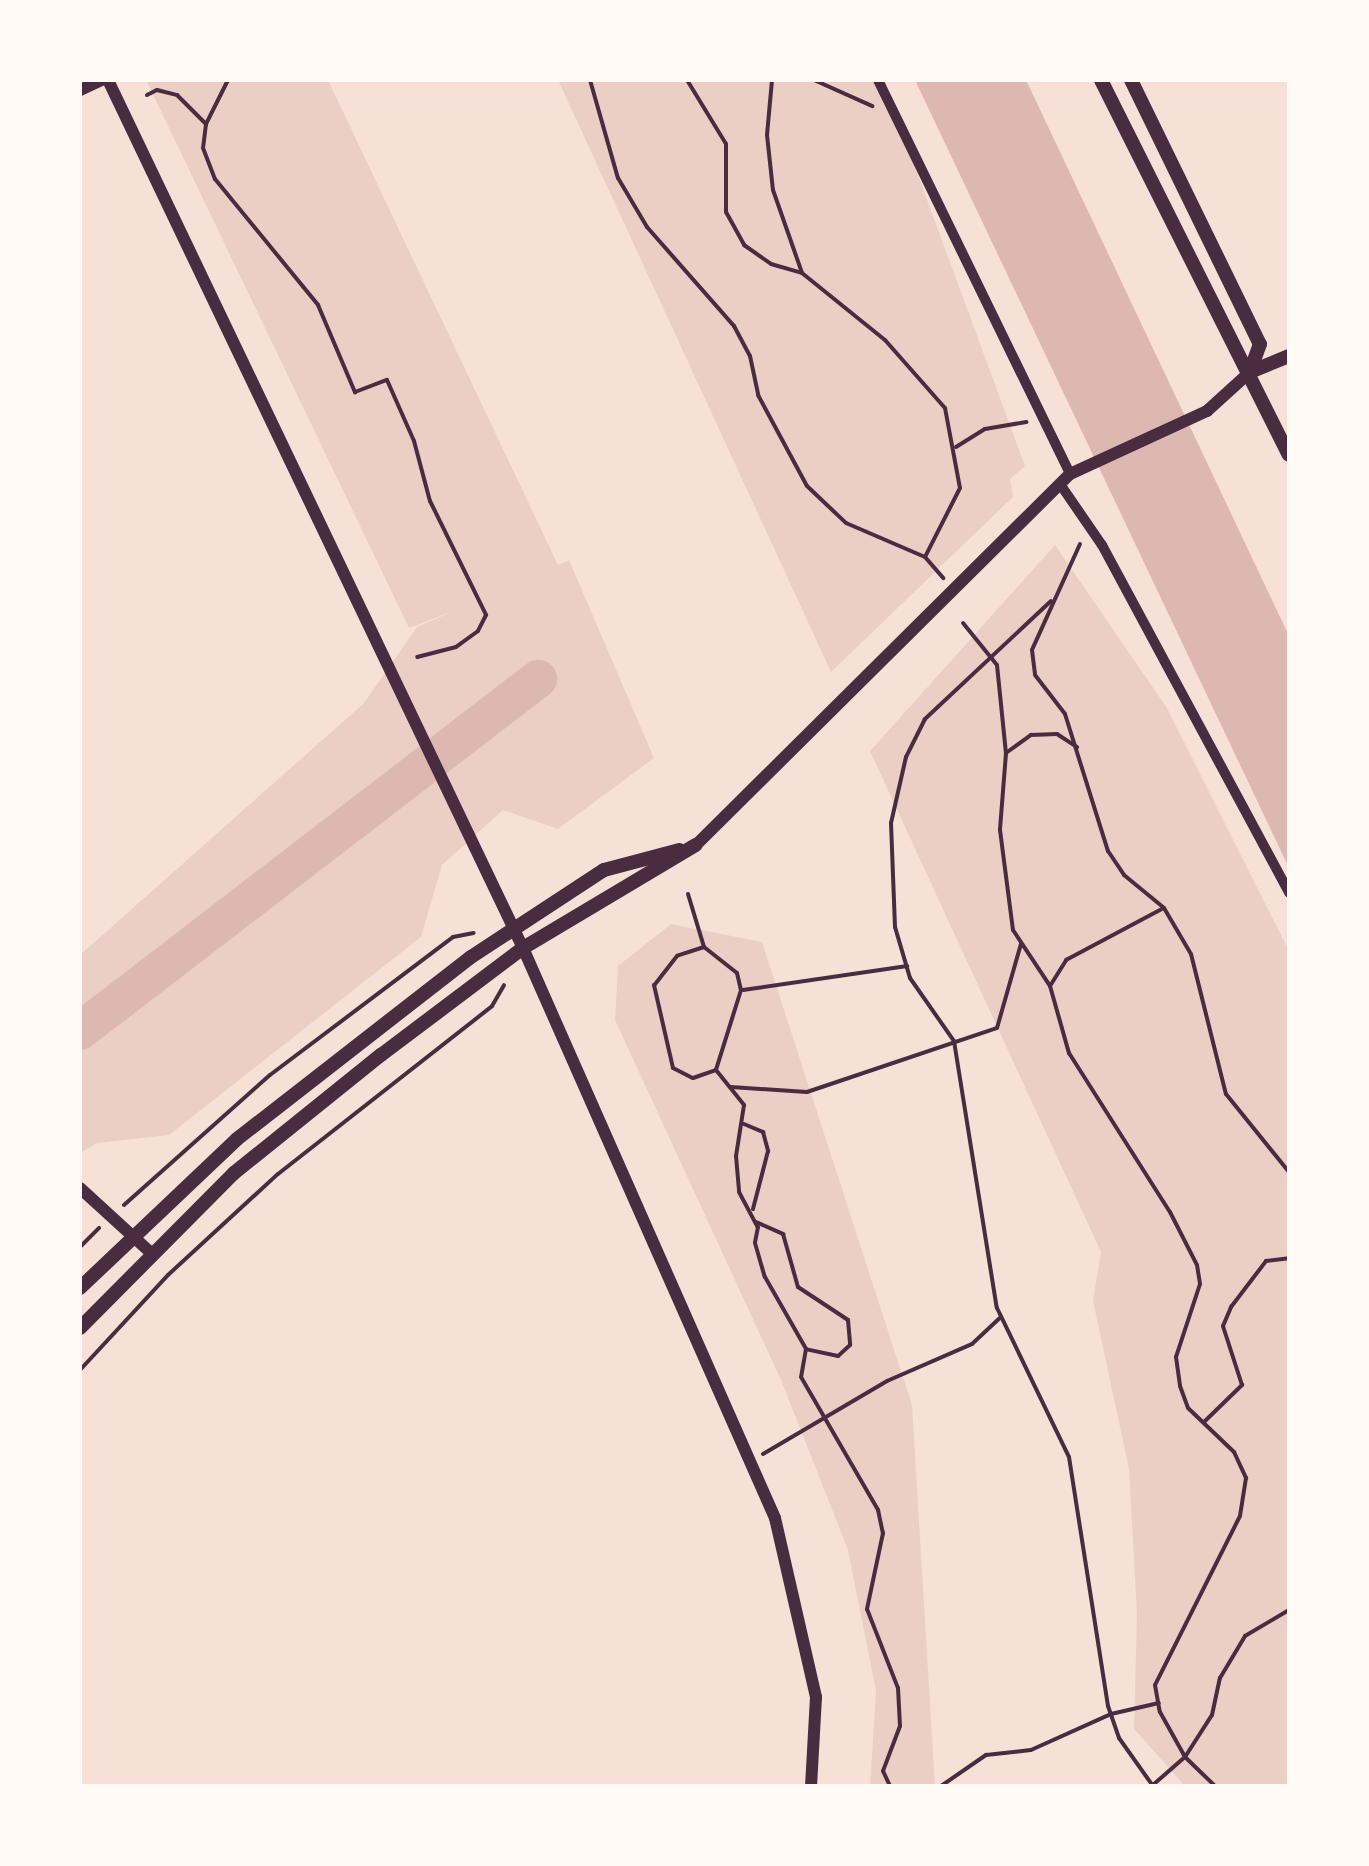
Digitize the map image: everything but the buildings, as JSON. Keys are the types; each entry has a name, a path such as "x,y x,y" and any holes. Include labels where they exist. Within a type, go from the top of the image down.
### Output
{"main road":[{"path":"1101,80 1289,455"},
{"path":"1131,80 1260,344 1250,372"},
{"path":"1250,372 1289,356"},
{"path":"80,1288 132,1234 307,1080 513,926 604,870 696,845"},
{"path":"80,1328 150,1252 234,1173 523,948 696,845"}],"street":[{"path":"80,90 104,80 513,926 775,1518 816,1698 810,1786"},
{"path":"878,80 1048,430 1065,479 1289,893"},
{"path":"696,845 1065,479 1206,411 1250,372"},
{"path":"80,1188 150,1252"}],"path":[{"path":"228,80 206,124 204,148 214,179 318,305 355,392 386,380 414,441 430,501 486,615 478,631 456,647 416,657"},
{"path":"590,80 618,178 647,226 734,326 750,356 758,395 807,486 846,523 925,556 953,589"},
{"path":"687,80 726,144 726,212 744,245 771,264 802,272 925,378 946,408 956,447 960,488 925,556"},
{"path":"772,80 767,135 774,190 802,272"},
{"path":"814,80 882,109"},
{"path":"147,95 156,90 177,95 206,124"},
{"path":"956,447 985,429 1024,422 1048,430"},
{"path":"1089,526 1050,601 1032,650 1034,676 1065,714 1108,850 1124,875 1164,908 1191,954 1226,1094 1289,1172"},
{"path":"1050,601 925,719 906,758 891,824 895,927 907,966 954,1041 984,1254 1001,1318 1070,1456 1111,1714 1118,1738 1153,1786 1184,1757 1212,1714 1220,1678 1245,1636 1289,1610"},
{"path":"963,623 997,665 1006,753 1000,830 1013,930 1050,986 1069,1054 1197,1265 1200,1284 1176,1357 1188,1408 1234,1452 1246,1478 1240,1516 1155,1686 1184,1757 1215,1786"},
{"path":"1006,753 1031,735 1056,734 1077,747"},
{"path":"688,894 704,947 737,973 741,990 716,1070"},
{"path":"1050,986 1066,960 1164,908"},
{"path":"80,1247 270,1075 453,937 513,926"},
{"path":"729,1087 807,1092 997,1028 1012,992 1021,944"},
{"path":"704,947 677,956 654,986 673,1068 694,1078 716,1070"},
{"path":"741,990 907,966"},
{"path":"80,1370 168,1275 278,1174 492,1006 508,977"},
{"path":"716,1070 744,1105 736,1156 739,1192 753,1211 765,1277 806,1349 801,1378 878,1510 884,1534 867,1608 898,1688 900,1726 883,1771 890,1786"},
{"path":"744,1124 763,1132 768,1151 753,1211"},
{"path":"756,1222 783,1234 798,1287 848,1320 850,1345 838,1356 806,1349"},
{"path":"1205,1421 1242,1385 1223,1326 1232,1307 1266,1262 1289,1258"},
{"path":"750,1462 824,1418 972,1344 1001,1318"},
{"path":"941,1786 986,1754 1031,1750 1111,1714 1159,1703"}],"shaded area":[{"path":"146,80 328,80 558,565 569,560 654,758 558,829 503,810 442,865 421,937 169,1135 97,1143 80,1153 80,955 364,703 417,627 456,610 409,628"},
{"path":"558,80 883,80 1025,466 1010,479 1013,497 831,672"},
{"path":"915,80 1026,80 1289,636 1289,868"},
{"path":"1055,545 1167,708 1289,951 1289,1786 1185,1786 1134,1729 1137,1613 1129,1469 1093,1301 1101,1252 870,751"},
{"path":"671,924 762,942 912,1405 935,1786 870,1786 876,1691 848,1550 781,1380 615,1020 618,966"}],"waterway":[{"path":"80,1031 538,679"}]}
